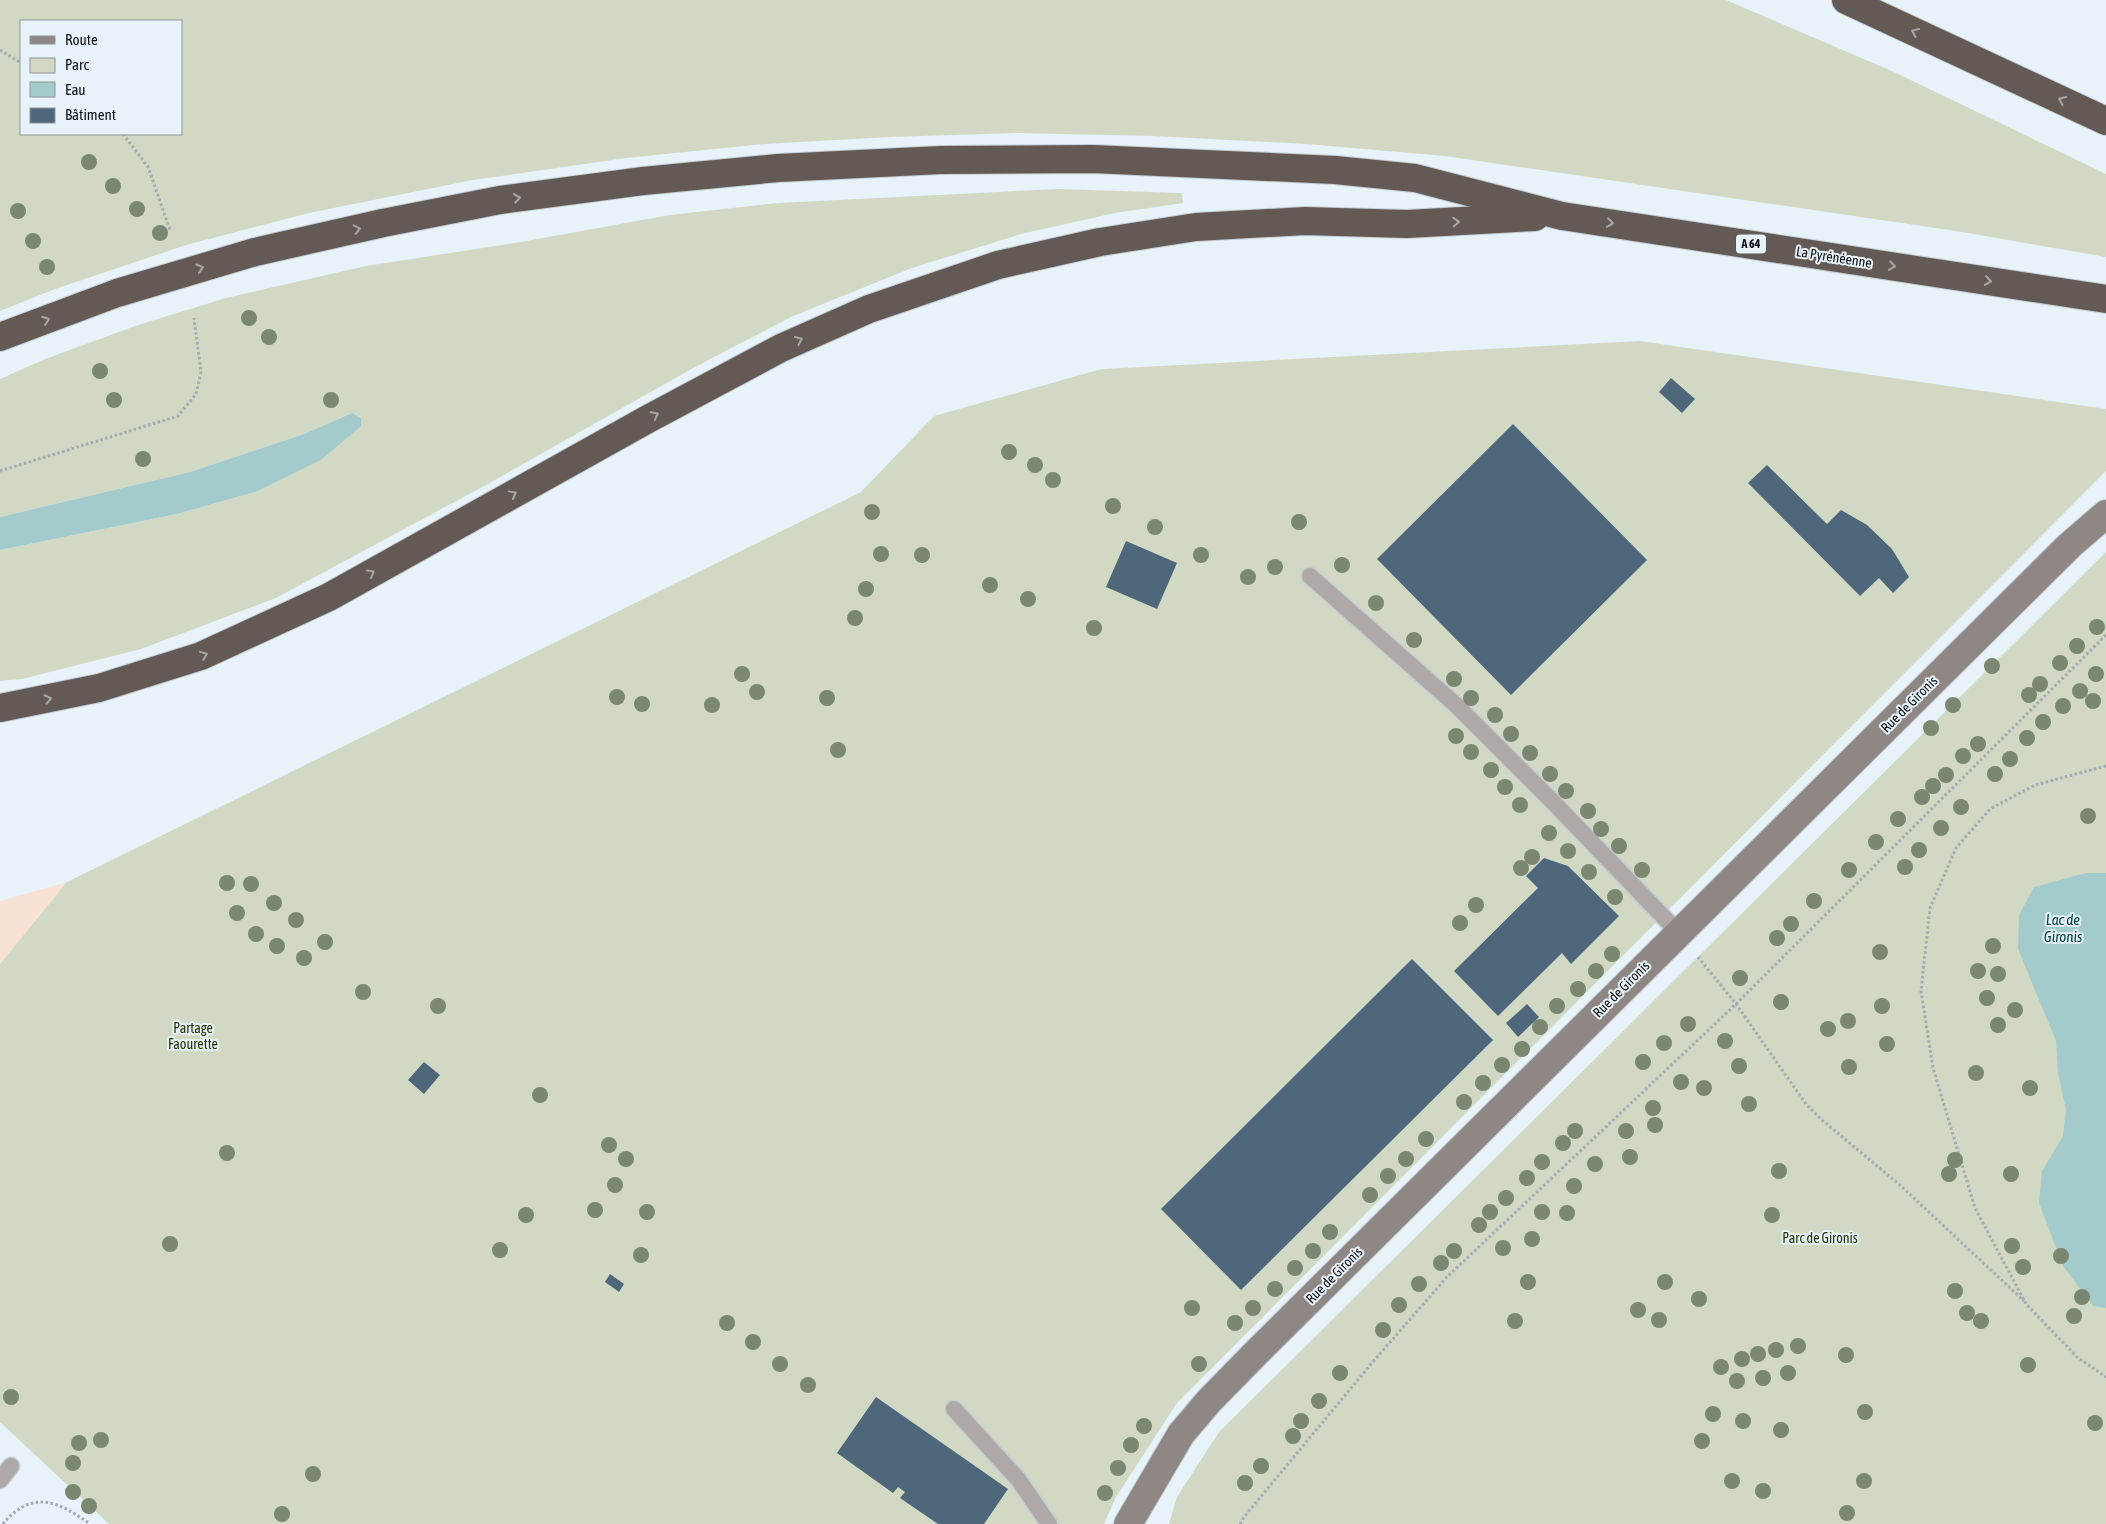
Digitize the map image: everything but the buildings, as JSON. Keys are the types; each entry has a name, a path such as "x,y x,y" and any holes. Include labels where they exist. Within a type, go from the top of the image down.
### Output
{"highway":[{"path":"1846,0 2106,122"},
{"path":"0,337 117,293 255,252 383,223 500,200 643,181 778,168 941,160 1094,159 1335,170 1415,178 1562,216"},
{"path":"0,708 99,688 201,656 329,597 648,419 781,348 869,309 998,265 1100,242 1196,227 1305,221 1407,224 1562,216"},
{"name":"La Pyrénéenne","path":"1562,216 2106,299"}],"street":[{"name":"Rue de Gironis","path":"1128,1524 1181,1434 1209,1401 1678,932 2070,545 2106,514"},
{"name":"Rue de Gironis","path":"1142,1524 1153,1479"}],"lane":[{"path":"1310,576 1456,705 1554,803 1678,932"},
{"path":"954,1410 1018,1479 1049,1524"},
{"path":"0,1480 12,1466"}],"path":[{"path":"0,50 20,63"},
{"path":"124,135 148,167 170,230"},
{"path":"0,471 178,416 196,394 201,372 194,318"},
{"path":"1240,1524 1244,1516 1371,1364 1447,1277 1736,1004 2106,635"},
{"path":"2026,1304 1975,1208 1933,1068 1921,991 1930,908 1956,848 1990,809 2035,785 2106,766"},
{"path":"1678,932 1736,1004 1806,1104 1822,1120 1901,1186 2026,1304 2077,1357 2106,1377"},
{"path":"3,1524 21,1507 34,1501 62,1507 90,1524"}],"shaded area":[{"path":"67,882 0,964 0,901"}],"green space":[{"path":"0,0 1726,0 1894,72 2106,174 2106,257 1956,231 1445,156 1307,144 1153,136 1016,133 890,137 765,144 626,158 473,180 309,213 186,245 55,289 0,311"},
{"path":"1058,189 1182,193 1183,203 1115,213 1021,234 912,268 793,316 695,367 486,485 276,598 141,649 22,679 0,681 0,550 177,514 255,492 352,413 304,434 190,472 0,517 0,379 45,359 138,325 226,298 366,266 521,242 670,215 778,203"},
{"name":"Partage Faourette","path":"1640,341 2106,409 2106,471 1177,1403 1116,1497 1104,1524 109,1524 0,1422 0,964 67,882 861,492 934,416 1102,369"},
{"name":"Parc de Gironis","path":"2106,552 2106,1524 1169,1524 1177,1497 1219,1432"}],"water":[{"path":"352,413 361,418 361,426 321,460 255,492 177,514 0,550 0,517 190,472 304,434"},
{"name":"Lac de Gironis","path":"2086,873 2106,873 2106,1308 2093,1306 2063,1266 2039,1203 2042,1171 2063,1136 2066,1110 2058,1073 2056,1041 2018,949 2019,915 2034,887"}]}
